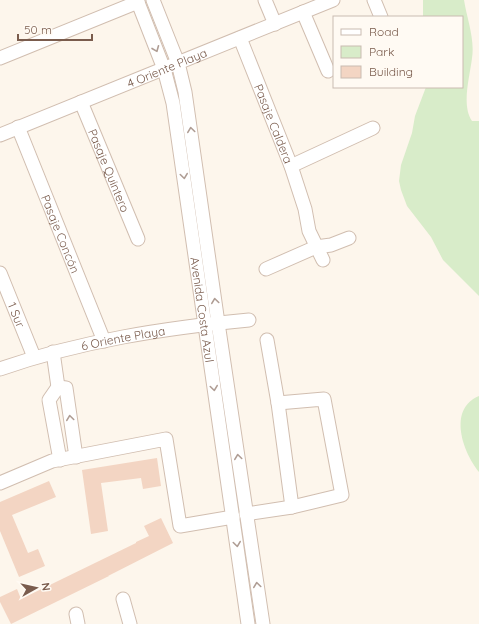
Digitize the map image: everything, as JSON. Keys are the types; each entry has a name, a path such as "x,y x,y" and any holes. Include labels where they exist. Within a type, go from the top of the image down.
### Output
{"street":[{"name":"Avenida Costa Azul","path":"153,0 178,63 185,92 233,517 248,624"},
{"path":"265,0 274,24"},
{"name":"4 Oriente Playa","path":"0,135 333,0"},
{"path":"374,0 381,16"},
{"name":"Avenida Costa Azul","path":"137,1 164,69 173,103 246,514 262,624"},
{"path":"0,58 137,1"},
{"path":"302,12 328,71"},
{"name":"Pasaje Caldera","path":"240,38 291,166 305,210 309,230 323,260"},
{"name":"Pasaje Quintero","path":"81,102 138,239"},
{"name":"Pasaje Concón","path":"18,127 104,341"},
{"path":"291,166 373,128"},
{"path":"266,269 316,247 349,238"},
{"name":"1 Sur","path":"0,273 34,357"},
{"name":"6 Oriente Playa","path":"0,369 34,357 104,341 212,324 249,320"},
{"path":"267,340 278,403 292,507"},
{"path":"53,352 58,387 49,400 60,460"},
{"path":"58,387 66,388 76,457"},
{"path":"246,514 292,507 342,495 324,399 278,403"},
{"path":"0,483 52,461 166,439 180,526 233,517"},
{"path":"123,599 130,624"}],"green space":[{"path":"423,0 464,0 473,51 467,90 467,107 472,121 479,121 479,296 443,260 431,237 407,206 399,181 401,165 412,133 415,116 426,88 463,88 463,16 423,16"},
{"path":"479,396 479,472 473,464 464,443 461,432 461,421 463,411 469,402"}],"building":[{"path":"157,458 161,486 143,489 141,478 101,483 108,531 91,534 82,470"},
{"path":"49,481 56,497 12,515 28,553 38,549 45,566 19,577 0,531 0,502"},
{"path":"161,518 173,543 11,624 0,602 0,597 17,589 21,599 136,543 149,536 144,526"}]}
